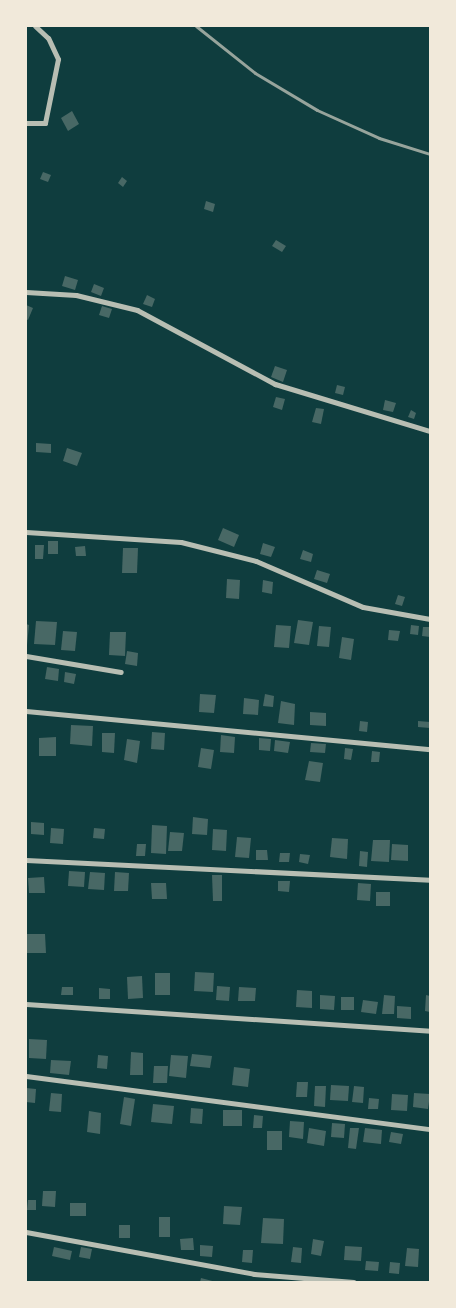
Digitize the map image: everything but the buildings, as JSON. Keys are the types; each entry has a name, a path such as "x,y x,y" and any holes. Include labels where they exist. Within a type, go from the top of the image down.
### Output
{"street":[{"path":"26,123 45,123 58,59 48,38 35,26"},
{"path":"26,292 76,295 137,310 275,384 430,431"},
{"path":"26,532 181,542 256,561 363,608 430,619"},
{"path":"26,656 121,672"},
{"path":"26,711 430,749"},
{"path":"26,860 430,880"},
{"path":"26,1004 430,1031"},
{"path":"26,1076 430,1129"},
{"path":"26,1232 254,1274 354,1282"},
{"path":"254,1274 254,1282"}],"railway":[{"path":"196,26 255,73 317,110 379,138 430,154"}]}
